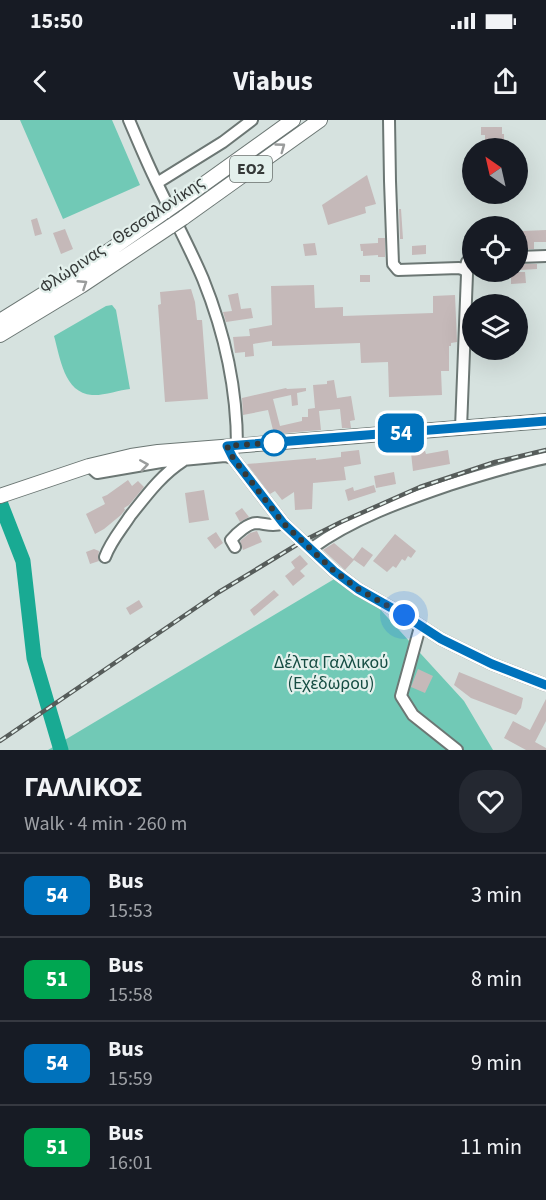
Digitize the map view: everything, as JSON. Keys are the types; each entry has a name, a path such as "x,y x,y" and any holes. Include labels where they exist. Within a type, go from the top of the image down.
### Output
{"main road":[{"name":"Φλώρινας - Θεσσαλονίκης","path":"0,335 83,269 292,120"},
{"name":"Φλώρινας - Θεσσαλονίκης","path":"0,321 32,309 177,222 320,120"},
{"path":"0,496 90,466 158,452 232,450 546,421"}],"street":[{"path":"129,120 203,280 221,334 235,404 232,450 283,523 334,571 358,589 441,639 492,664 546,685"},
{"path":"157,183 223,142 252,120"},
{"path":"389,120 393,264 398,270 462,269"},
{"path":"528,257 546,256"},
{"path":"461,428 467,282"},
{"path":"90,466 97,473 161,462 225,456 232,450"},
{"path":"312,548 348,526 413,498 462,481 546,458"},
{"path":"105,557 111,542 143,500 173,467 184,460"},
{"path":"235,547 231,540 250,525 255,523 276,526 283,523"},
{"path":"420,627 401,696 413,715 457,750"}],"green space":[{"path":"20,120 112,120 140,185 63,219"},
{"path":"112,305 116,310 130,389 96,395 83,393 69,381 61,363 54,336 106,306"},
{"name":"Δέλτα Γαλλικού (Εχέδωρου)","path":"346,572 464,701 493,750 48,750"}],"building":[{"path":"481,127 502,127 504,138 485,138 485,135 481,135"},
{"path":"367,175 376,204 365,207 366,213 328,225 322,205"},
{"path":"399,209 401,209 403,239 400,239"},
{"path":"37,218 42,234 35,236 31,220"},
{"path":"65,229 73,249 61,254 53,233"},
{"path":"546,230 546,242 534,242 534,249 528,249 528,231"},
{"path":"378,238 385,238 385,257 363,256 360,244 378,243"},
{"path":"315,243 317,255 305,256 303,244"},
{"path":"426,245 426,254 412,255 412,246"},
{"path":"528,264 537,264 537,269 528,270"},
{"path":"360,275 370,275 370,282 360,282"},
{"path":"314,285 315,308 343,307 343,316 433,313 433,296 455,295 457,342 449,346 449,371 441,371 442,395 389,397 388,362 361,363 360,343 272,346 272,341 253,344 254,356 245,357 245,352 235,353 233,337 250,336 249,329 272,325 271,286"},
{"path":"191,289 197,320 202,320 208,399 165,402 158,305 161,304 160,292"},
{"path":"238,293 241,309 251,308 253,318 226,322 223,312 232,311 228,295"},
{"path":"334,380 337,398 351,396 355,420 350,421 351,428 342,428 340,409 319,411 321,430 274,434 268,410 243,415 242,398 286,388 306,388 306,391 297,393 298,405 292,406 291,395 273,399 280,426 302,421 302,417 308,417 308,409 315,408 313,385 327,384 327,381"},
{"path":"359,450 361,464 344,467 346,480 313,483 312,509 295,510 294,492 282,500 275,491 270,494 247,464 341,457 341,452"},
{"path":"448,450 450,464 413,471 411,453 425,451 426,454"},
{"path":"394,472 396,484 376,488 374,476"},
{"path":"128,480 132,486 138,481 144,487 124,508 121,515 95,534 86,514 105,504 102,497"},
{"path":"374,485 376,492 348,501 345,490 353,487 354,491"},
{"path":"204,490 209,520 189,523 185,493"},
{"path":"242,508 249,517 240,522 235,513"},
{"path":"257,531 262,542 243,550 240,541 250,533"},
{"path":"216,532 223,543 215,549 207,538"},
{"path":"395,534 416,551 411,558 408,556 405,561 402,559 396,568 393,566 387,572 373,561"},
{"path":"334,543 353,559 362,547 373,555 364,567 354,560 345,570 323,550"},
{"path":"94,549 99,551 99,561 90,564 86,552"},
{"path":"300,555 308,564 300,571 305,576 293,586 285,576 295,568 291,562"},
{"path":"274,590 279,595 254,616 250,610"},
{"path":"139,600 143,607 130,615 126,608"},
{"path":"418,669 433,676 425,693 411,687"},
{"path":"459,672 523,698 521,708 516,715 471,698 454,685"},
{"path":"546,699 546,721 535,742 546,750 526,750 504,738 513,721 530,730"}],"waterway":[{"path":"0,502 23,561 34,658 61,750"}],"railway":[{"path":"0,741 219,592 303,541 420,487 495,462 546,450"}],"bus line":[{"name":"54","path":"546,421 227,446 233,458 283,523 334,571 358,589 441,639 492,664 546,685"}],"route":[{"path":"274,443 282,442 227,446 233,458 283,523 334,571 358,589 404,615"}]}
